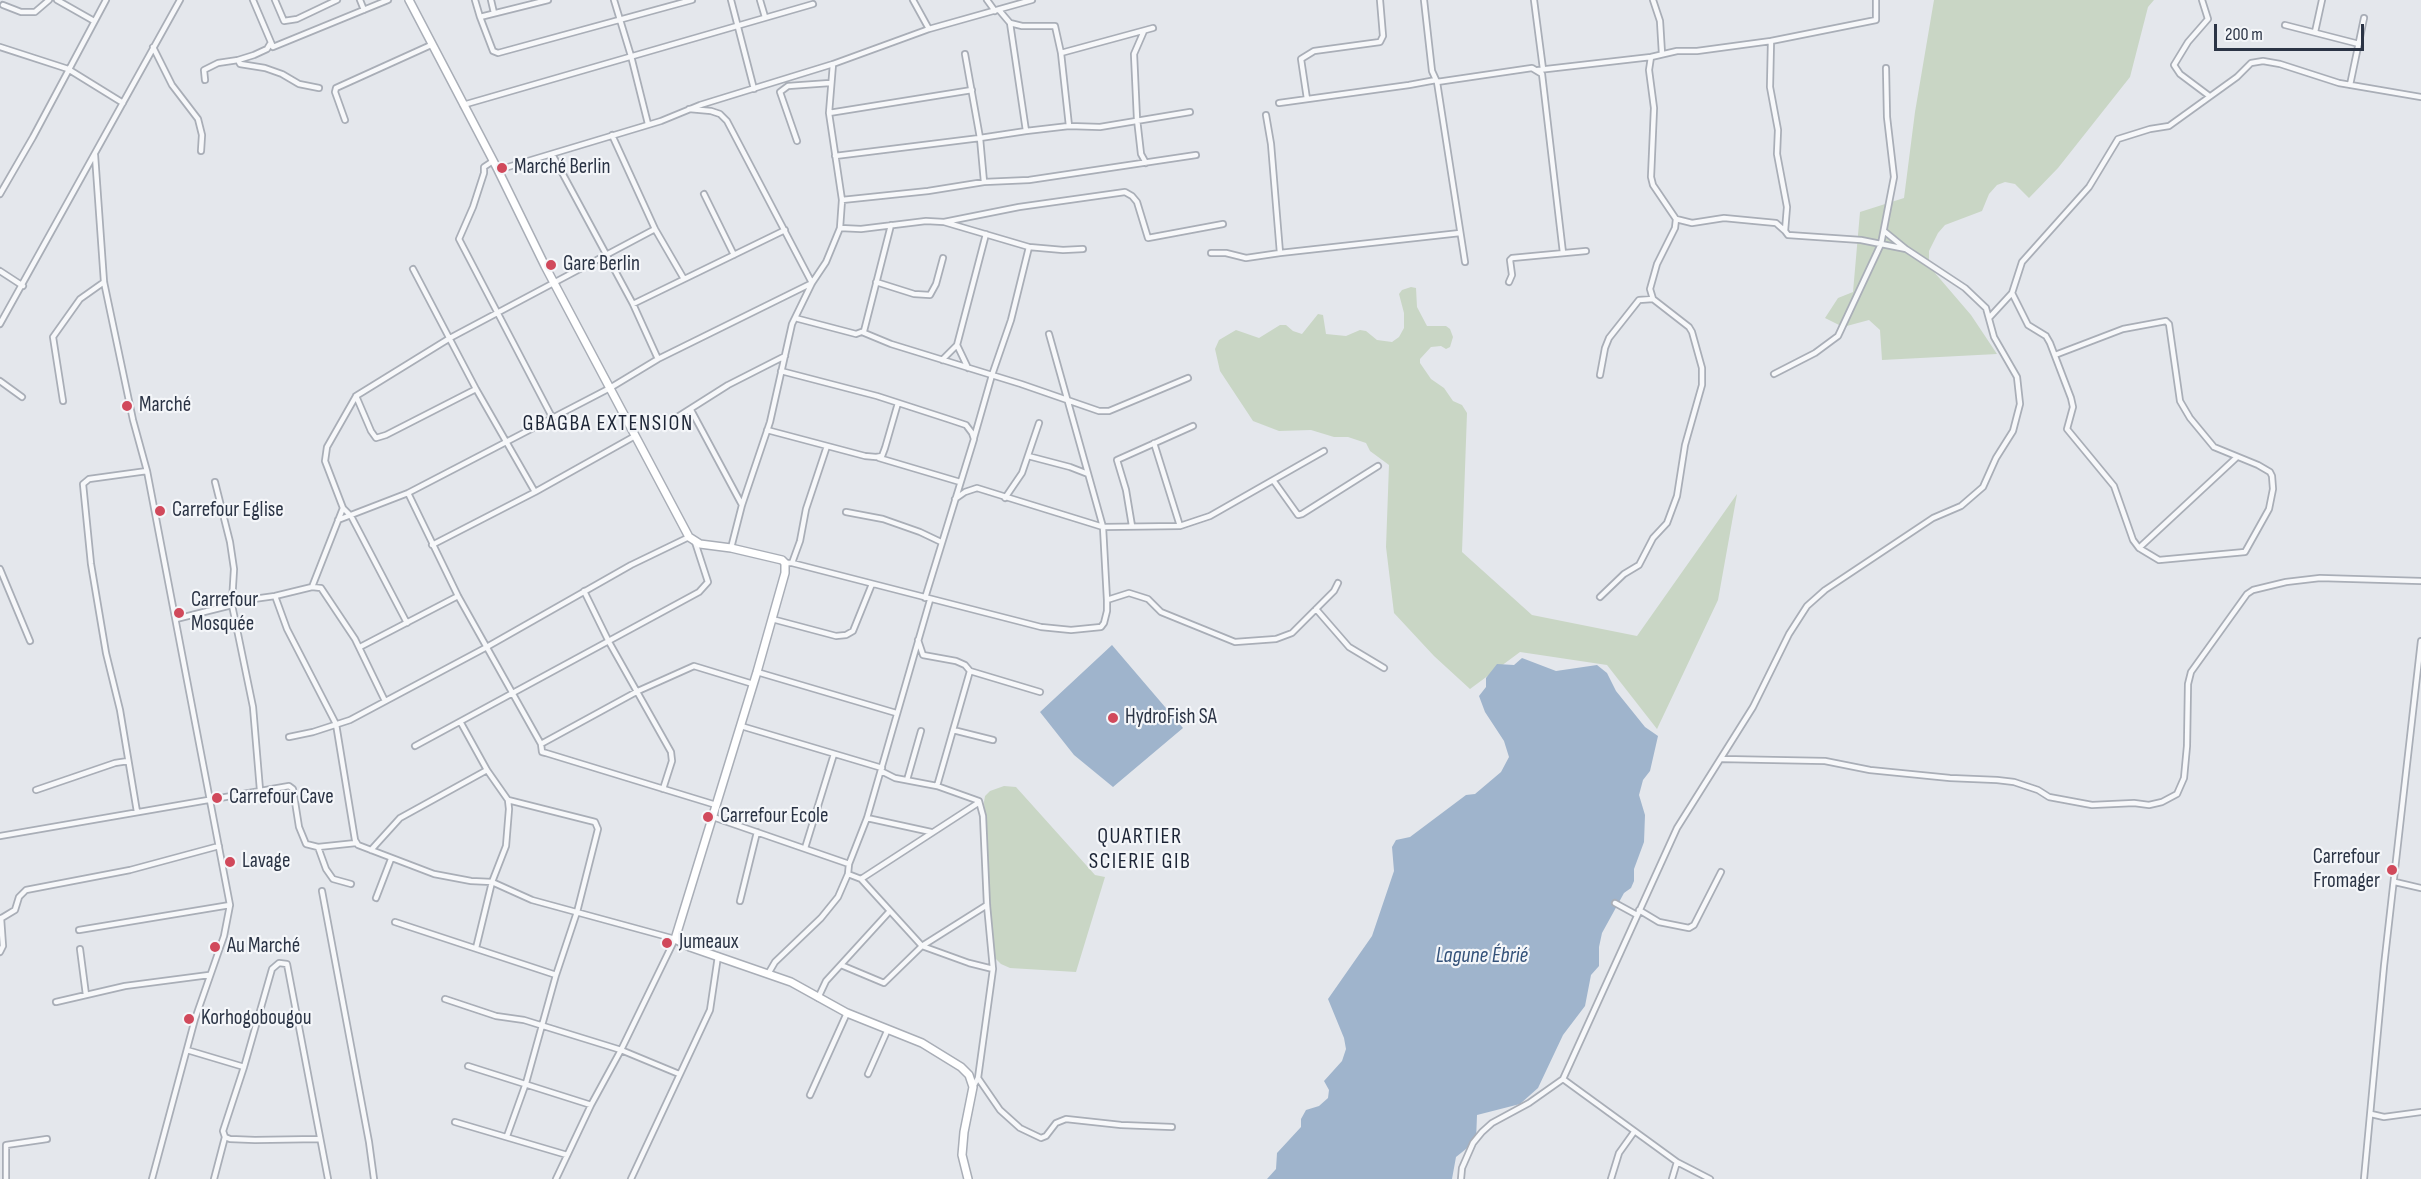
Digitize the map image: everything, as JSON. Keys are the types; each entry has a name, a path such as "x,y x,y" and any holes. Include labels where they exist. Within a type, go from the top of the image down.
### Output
{"street":[{"path":"3,5 21,12 35,12 49,0"},
{"path":"57,0 94,21"},
{"path":"0,194 106,0"},
{"path":"0,324 180,0"},
{"path":"253,0 273,47 388,0"},
{"path":"275,0 284,21 297,19 337,0"},
{"path":"360,0 364,10"},
{"path":"409,0 554,282 692,540 708,585 609,642 415,746"},
{"path":"475,0 493,51 498,53 692,0"},
{"path":"491,0 494,13"},
{"path":"480,17 544,0"},
{"path":"614,0 648,124"},
{"path":"730,0 754,89"},
{"path":"760,0 765,17"},
{"path":"913,0 929,29"},
{"path":"987,0 1010,23 1036,27 1055,26 1061,53 1069,126"},
{"path":"498,170 661,121 689,109 833,64 929,29 1032,0"},
{"path":"1306,99 1301,59 1314,51 1380,42 1383,36 1380,0"},
{"path":"1424,0 1431,71 1436,81 1465,262"},
{"path":"1534,0 1540,69 1544,84 1563,253"},
{"path":"1653,0 1660,21 1662,54"},
{"path":"1279,102 1532,68 1652,57 1771,41 1876,20 1876,0"},
{"path":"2202,0 2208,19 2188,42 2174,64 2180,74 2208,95"},
{"path":"2315,33 2322,0"},
{"path":"463,105 813,4"},
{"path":"2350,85 2364,18"},
{"path":"1010,23 1026,130"},
{"path":"2285,25 2359,44"},
{"path":"1061,53 1153,28"},
{"path":"1144,31 1134,54 1137,119 1141,154 1146,163"},
{"path":"1771,41 1770,87 1778,130 1777,154 1787,207 1785,231"},
{"path":"205,80 204,70 218,63 238,60 260,52 270,44"},
{"path":"345,120 335,92 336,88 431,45"},
{"path":"0,46 68,69 123,103"},
{"path":"153,47 172,85 198,119 202,135 201,151"},
{"path":"965,54 980,138 984,182"},
{"path":"1600,597 1624,574 1639,565 1653,538 1667,523 1677,496 1685,445 1702,386 1702,368 1692,332 1689,327 1653,299 1650,289 1657,264 1675,228 1676,219 1653,185 1651,177 1654,108 1650,70 1652,57"},
{"path":"238,60 240,64 265,68 282,74 299,84 319,88"},
{"path":"1989,318 2012,293 2022,262 2089,187 2118,139 2169,126 2208,95 2237,77 2251,63 2263,61 2350,85 2421,97"},
{"path":"731,549 742,505 767,430 788,336 812,283 826,262 840,228 842,200 829,113 833,64"},
{"path":"1774,374 1822,349 1838,336 1881,244 1894,177 1887,117 1887,68"},
{"path":"798,141 780,92 788,86 830,82"},
{"path":"829,113 972,90"},
{"path":"689,109 720,114 727,121 812,283"},
{"path":"835,156 1026,130 1069,126 1100,127 1137,119 1190,112"},
{"path":"1266,115 1271,144 1280,253"},
{"path":"612,135 655,229 684,279"},
{"path":"552,154 633,304 658,359"},
{"path":"94,155 104,282 133,420 147,471 230,905 224,936 209,975 152,1179"},
{"path":"842,200 928,192 984,182 1021,181 1196,155"},
{"path":"493,161 484,167 473,207 459,239 552,417"},
{"path":"944,222 1002,210 1125,192 1137,202 1148,238 1224,224"},
{"path":"704,194 734,255"},
{"path":"1676,219 1692,223 1717,218 1755,220 1776,223 1788,235 1861,240 1906,249"},
{"path":"840,228 926,221 944,222 1029,248 1083,249"},
{"path":"795,318 856,334 865,329 891,225"},
{"path":"407,623 351,516 343,508 325,461 325,453 356,396 450,338 655,229"},
{"path":"633,304 785,230"},
{"path":"1461,1179 1462,1168 1473,1143 1482,1132 1492,1123 1529,1103 1563,1079 1677,828 1753,707 1789,634 1809,604 1843,578 1933,518 1961,506 1983,487 1996,458 2013,431 2020,404 2017,377 1994,337 1986,308 1965,288 1906,249 1884,231"},
{"path":"1211,253 1226,253 1246,258 1460,233"},
{"path":"942,360 957,345 986,234"},
{"path":"768,974 775,962 838,897 848,874 849,864 867,818 881,770 918,637 941,542 1011,320 1029,248"},
{"path":"1509,282 1512,275 1510,260 1512,258 1586,251"},
{"path":"876,282 914,294 930,295 936,284 942,258"},
{"path":"412,269 476,389 535,492"},
{"path":"0,272 23,286"},
{"path":"63,401 53,337 80,299 104,282"},
{"path":"338,520 408,493 610,388 658,359 812,283"},
{"path":"2012,293 2028,325 2046,336 2055,355 2073,407 2067,429 2114,486 2133,540 2139,548 2159,560 2245,552 2269,509 2273,489 2272,476 2270,472 2258,465 2211,444 2183,408 2178,394 2171,328 2166,321 2123,329 2055,355"},
{"path":"1600,375 1605,348 1610,338 1639,300 1653,299"},
{"path":"861,332 885,342 1099,411 1109,411 1188,378"},
{"path":"289,737 350,720 485,648 584,591 692,540 782,560 1041,627 1071,630 1101,627 1104,623 1107,600 1103,527 1049,334"},
{"path":"957,345 968,369"},
{"path":"668,423 728,385 784,356"},
{"path":"781,371 898,403 966,425 974,439"},
{"path":"0,381 22,397"},
{"path":"356,396 371,432 376,438 476,389"},
{"path":"876,457 882,456 898,403"},
{"path":"691,410 742,505"},
{"path":"1005,498 1022,473 1039,423"},
{"path":"1132,526 1118,460 1193,426"},
{"path":"767,430 876,457 960,482"},
{"path":"432,545 535,492 635,436"},
{"path":"1154,443 1180,526"},
{"path":"556,1179 675,939 714,817 788,563 800,541 806,509 828,446"},
{"path":"955,499 977,488 1103,527 1180,526 1210,516 1324,451"},
{"path":"1028,456 1088,474"},
{"path":"2139,548 2237,457"},
{"path":"1273,480 1298,515 1378,466"},
{"path":"137,812 120,710 106,653 91,564 82,484 89,479 147,471"},
{"path":"215,482 230,542 234,569 232,603 254,707 260,790"},
{"path":"408,493 458,596 485,648 541,744 542,752 716,805"},
{"path":"312,586 343,508"},
{"path":"846,512 883,519 941,542"},
{"path":"0,569 30,641"},
{"path":"1722,759 1826,761 1870,770 2014,782 2038,790 2049,798 2092,805 2134,803 2149,805 2162,802 2177,794 2184,778 2188,684 2191,672 2247,594 2253,590 2286,582 2320,578 2421,581"},
{"path":"1107,600 1129,593 1148,599 1161,612 1235,642 1276,639 1292,633 1334,591 1338,583"},
{"path":"772,619 836,636 846,635 853,631 872,584"},
{"path":"176,619 232,603 275,596 312,586 324,591 360,647 385,700"},
{"path":"584,591 609,642 671,752 672,761 663,789"},
{"path":"275,596 287,629 336,724 356,843"},
{"path":"360,647 458,596"},
{"path":"1316,609 1349,647 1384,668"},
{"path":"918,637 919,648 923,655 956,661 965,665 970,671 1040,692"},
{"path":"2364,1179 2384,966 2421,642"},
{"path":"541,744 638,691 694,666 753,684"},
{"path":"937,786 970,671"},
{"path":"757,672 896,713"},
{"path":"461,723 487,770 508,800 506,846 492,882 476,948"},
{"path":"741,726 834,754 881,770 895,778 937,786 980,801 978,803 983,816 987,905 993,969 978,1078 973,1087 964,1131 962,1155 968,1179"},
{"path":"953,730 993,740"},
{"path":"907,780 921,731"},
{"path":"805,848 834,754"},
{"path":"36,790 115,763 128,761"},
{"path":"371,850 400,818 487,770"},
{"path":"0,836 281,786 292,787 306,844 318,847 356,843 391,859 434,874 471,881 492,882 532,900 675,939 791,982 847,1013 940,1052 969,1075 973,1087"},
{"path":"507,1136 526,1083 556,975 577,912 596,839 597,825 595,822 508,800"},
{"path":"861,879 978,803"},
{"path":"714,817 849,864"},
{"path":"867,818 932,832"},
{"path":"740,901 757,832"},
{"path":"0,952 3,946 0,919 15,910 19,897 26,890 140,868 219,846"},
{"path":"318,847 326,869 333,879 351,884"},
{"path":"376,898 391,859"},
{"path":"1615,903 1659,922 1689,928 1697,922 1721,872"},
{"path":"848,874 861,879 922,946 993,969"},
{"path":"2395,882 2421,888"},
{"path":"322,891 374,1179"},
{"path":"79,930 230,905"},
{"path":"841,965 884,983 922,946 987,905"},
{"path":"818,998 826,981 889,912"},
{"path":"395,921 556,975"},
{"path":"80,949 86,995"},
{"path":"631,1179 710,1010 718,956"},
{"path":"214,1179 225,1137 223,1131 272,969 279,963 287,964 328,1179"},
{"path":"56,1002 125,986 209,975"},
{"path":"446,999 496,1016 524,1020 621,1050 679,1074"},
{"path":"810,1095 847,1013"},
{"path":"868,1074 888,1029"},
{"path":"187,1050 244,1067"},
{"path":"468,1066 591,1105"},
{"path":"978,1078 1000,1110 1020,1128 1041,1138 1047,1136 1056,1123 1066,1119 1121,1125 1172,1127"},
{"path":"1563,1079 1677,1162 1710,1179"},
{"path":"2371,1114 2384,1117 2421,1112"},
{"path":"455,1122 567,1155"},
{"path":"1611,1179 1619,1153 1634,1132"},
{"path":"225,1137 247,1140 319,1139"},
{"path":"6,1179 6,1145 47,1139"},
{"path":"1672,1179 1677,1162"}],"green space":[{"path":"1934,0 2154,0 2148,7 2130,77 2058,168 2029,198 2015,184 2005,182 1997,185 1989,194 1982,211 1945,225 1929,251 1929,260 1933,264 1935,273 1971,315 1997,354 1882,360 1880,330 1869,320 1843,327 1825,318 1838,298 1853,292 1860,212 1904,198 1915,112"},
{"path":"1416,288 1417,307 1427,326 1446,326 1453,337 1450,347 1446,349 1441,346 1431,347 1420,359 1420,363 1431,379 1444,388 1453,401 1462,405 1467,413 1462,552 1532,615 1637,636 1737,494 1718,600 1657,729 1607,665 1520,652 1470,689 1434,656 1394,613 1386,547 1389,465 1370,451 1366,443 1348,437 1334,437 1311,430 1279,431 1253,421 1220,371 1215,349 1219,340 1236,330 1259,338 1280,325 1286,325 1302,334 1318,314 1323,315 1326,334 1346,336 1360,330 1366,331 1377,340 1392,342 1399,337 1404,328 1404,313 1399,294 1402,290"},
{"path":"1004,786 1016,787 1095,875 1105,877 1076,972 1010,968 995,958 992,950 984,802 985,796 990,791"}],"water":[{"name":"HydroFish SA","path":"1112,645 1183,728 1113,787 1074,755 1040,712"},
{"name":"Lagune Ébrié","path":"1522,658 1556,671 1597,665 1607,673 1616,691 1645,727 1658,736 1650,771 1643,780 1639,795 1645,815 1644,842 1634,869 1634,881 1631,888 1624,893 1602,933 1599,966 1591,975 1585,1006 1563,1035 1538,1088 1520,1104 1477,1115 1476,1141 1456,1157 1452,1179 1267,1179 1276,1169 1277,1153 1301,1127 1301,1119 1306,1110 1319,1106 1328,1098 1329,1090 1324,1081 1342,1061 1346,1049 1344,1038 1328,999 1372,936 1394,871 1392,847 1396,840 1410,837 1466,795 1475,794 1501,772 1509,757 1504,741 1485,712 1479,696 1486,687 1486,678 1497,664 1514,665"}],"place":[{"name":"Marché Berlin","path":"502,168"},
{"name":"Gare Berlin","path":"551,265"},
{"name":"Marché","path":"127,406"},
{"name":"Carrefour Eglise","path":"160,511"},
{"name":"Carrefour Mosquée","path":"179,613"},
{"name":"HydroFish SA","path":"1113,718"},
{"name":"Carrefour Cave","path":"217,798"},
{"name":"Carrefour Ecole","path":"708,817"},
{"name":"Lavage","path":"230,862"},
{"name":"Carrefour Fromager","path":"2392,870"},
{"name":"Jumeaux","path":"667,943"},
{"name":"Au Marché","path":"215,947"},
{"name":"Korhogobougou","path":"189,1019"}],"district":[{"name":"GBAGBA EXTENSION","path":"608,424"},
{"name":"QUARTIER SCIERIE GIB","path":"1140,850"}]}
